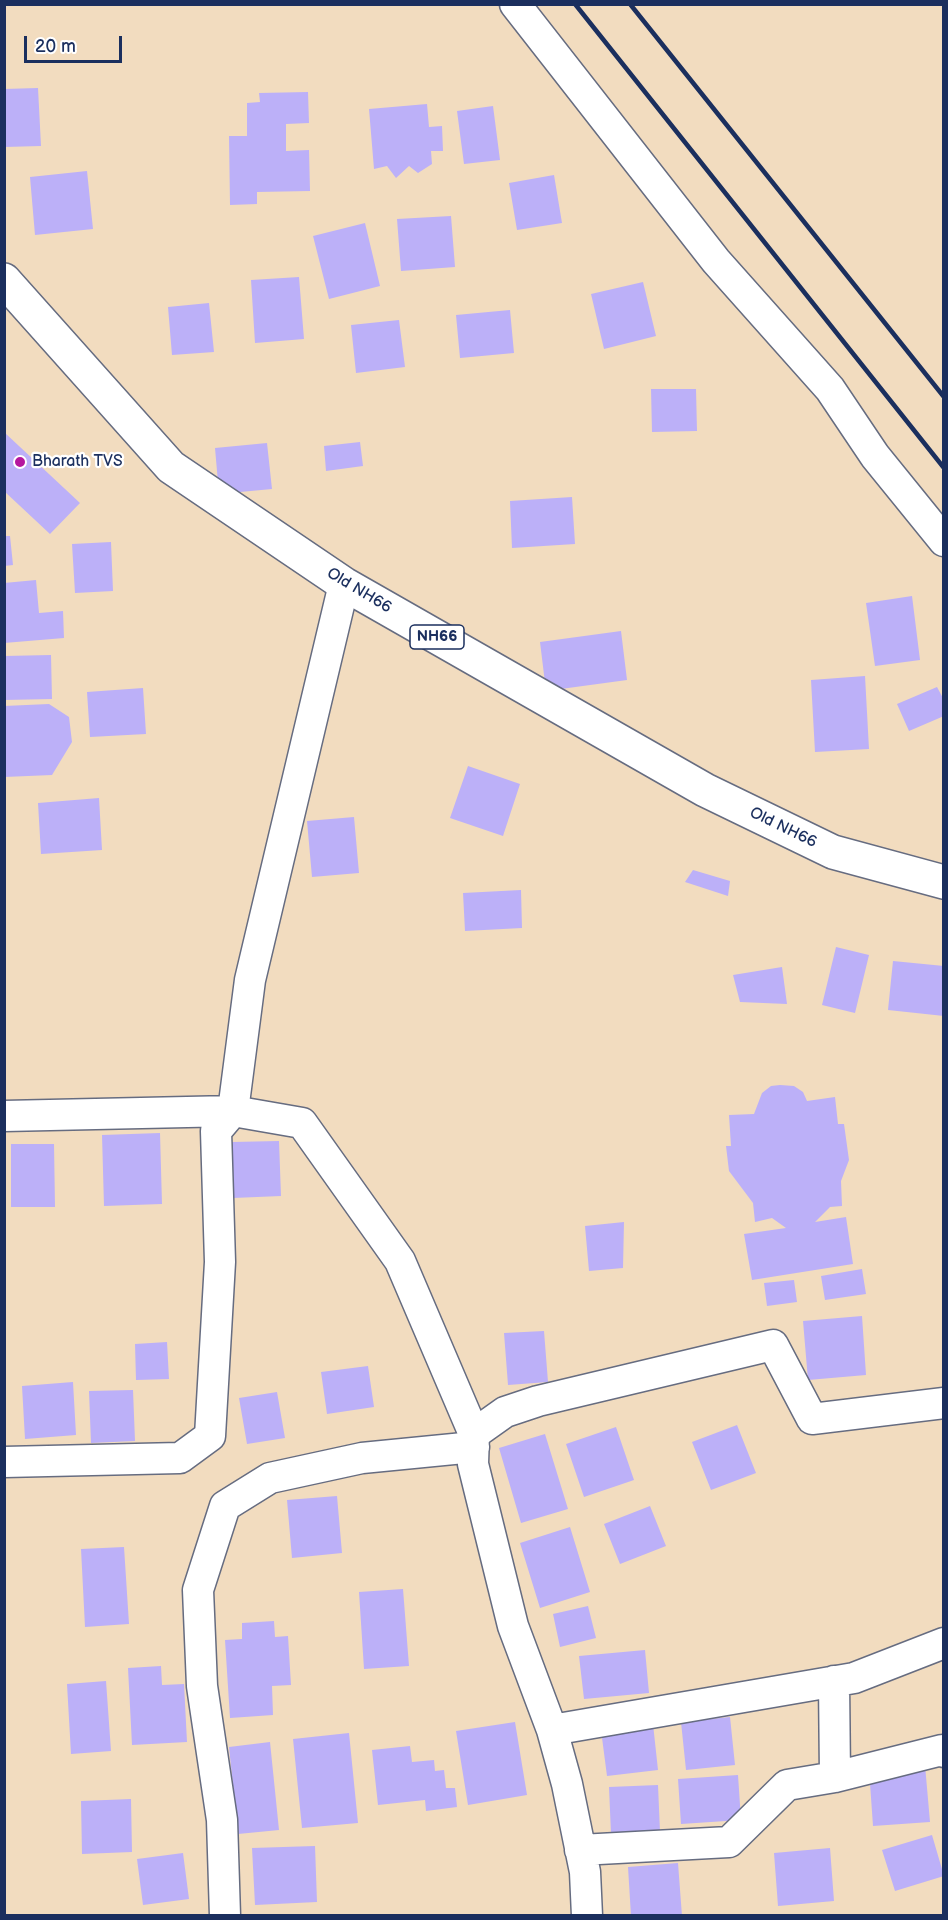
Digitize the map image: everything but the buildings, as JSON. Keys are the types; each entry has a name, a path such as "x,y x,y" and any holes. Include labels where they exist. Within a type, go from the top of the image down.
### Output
{"main road":[{"name":"Old NH66","path":"4,280 171,467 344,584 705,790 833,852 944,882"}],"street":[{"path":"515,4 716,261 830,389 875,456 944,541"},
{"path":"4,1462 180,1458 210,1436 220,1262 216,1131 233,1111 250,980 344,584"},
{"path":"4,1116 233,1111 302,1123 400,1261 474,1441 473,1464 513,1626 552,1730 567,1784 585,1872 586,1916"},
{"path":"225,1916 222,1820 202,1686 198,1590 225,1506 270,1478 362,1458 474,1441 505,1412 538,1401 773,1344 812,1419 944,1403"},
{"path":"552,1730 854,1678 944,1643"},
{"path":"834,1681 835,1777"},
{"path":"580,1850 729,1842 787,1785 835,1777 942,1750 944,1752"}],"railway":[{"path":"575,4 944,468"},
{"path":"630,4 944,397"}],"place":[{"name":"Bharath TVS","path":"20,462"}]}
